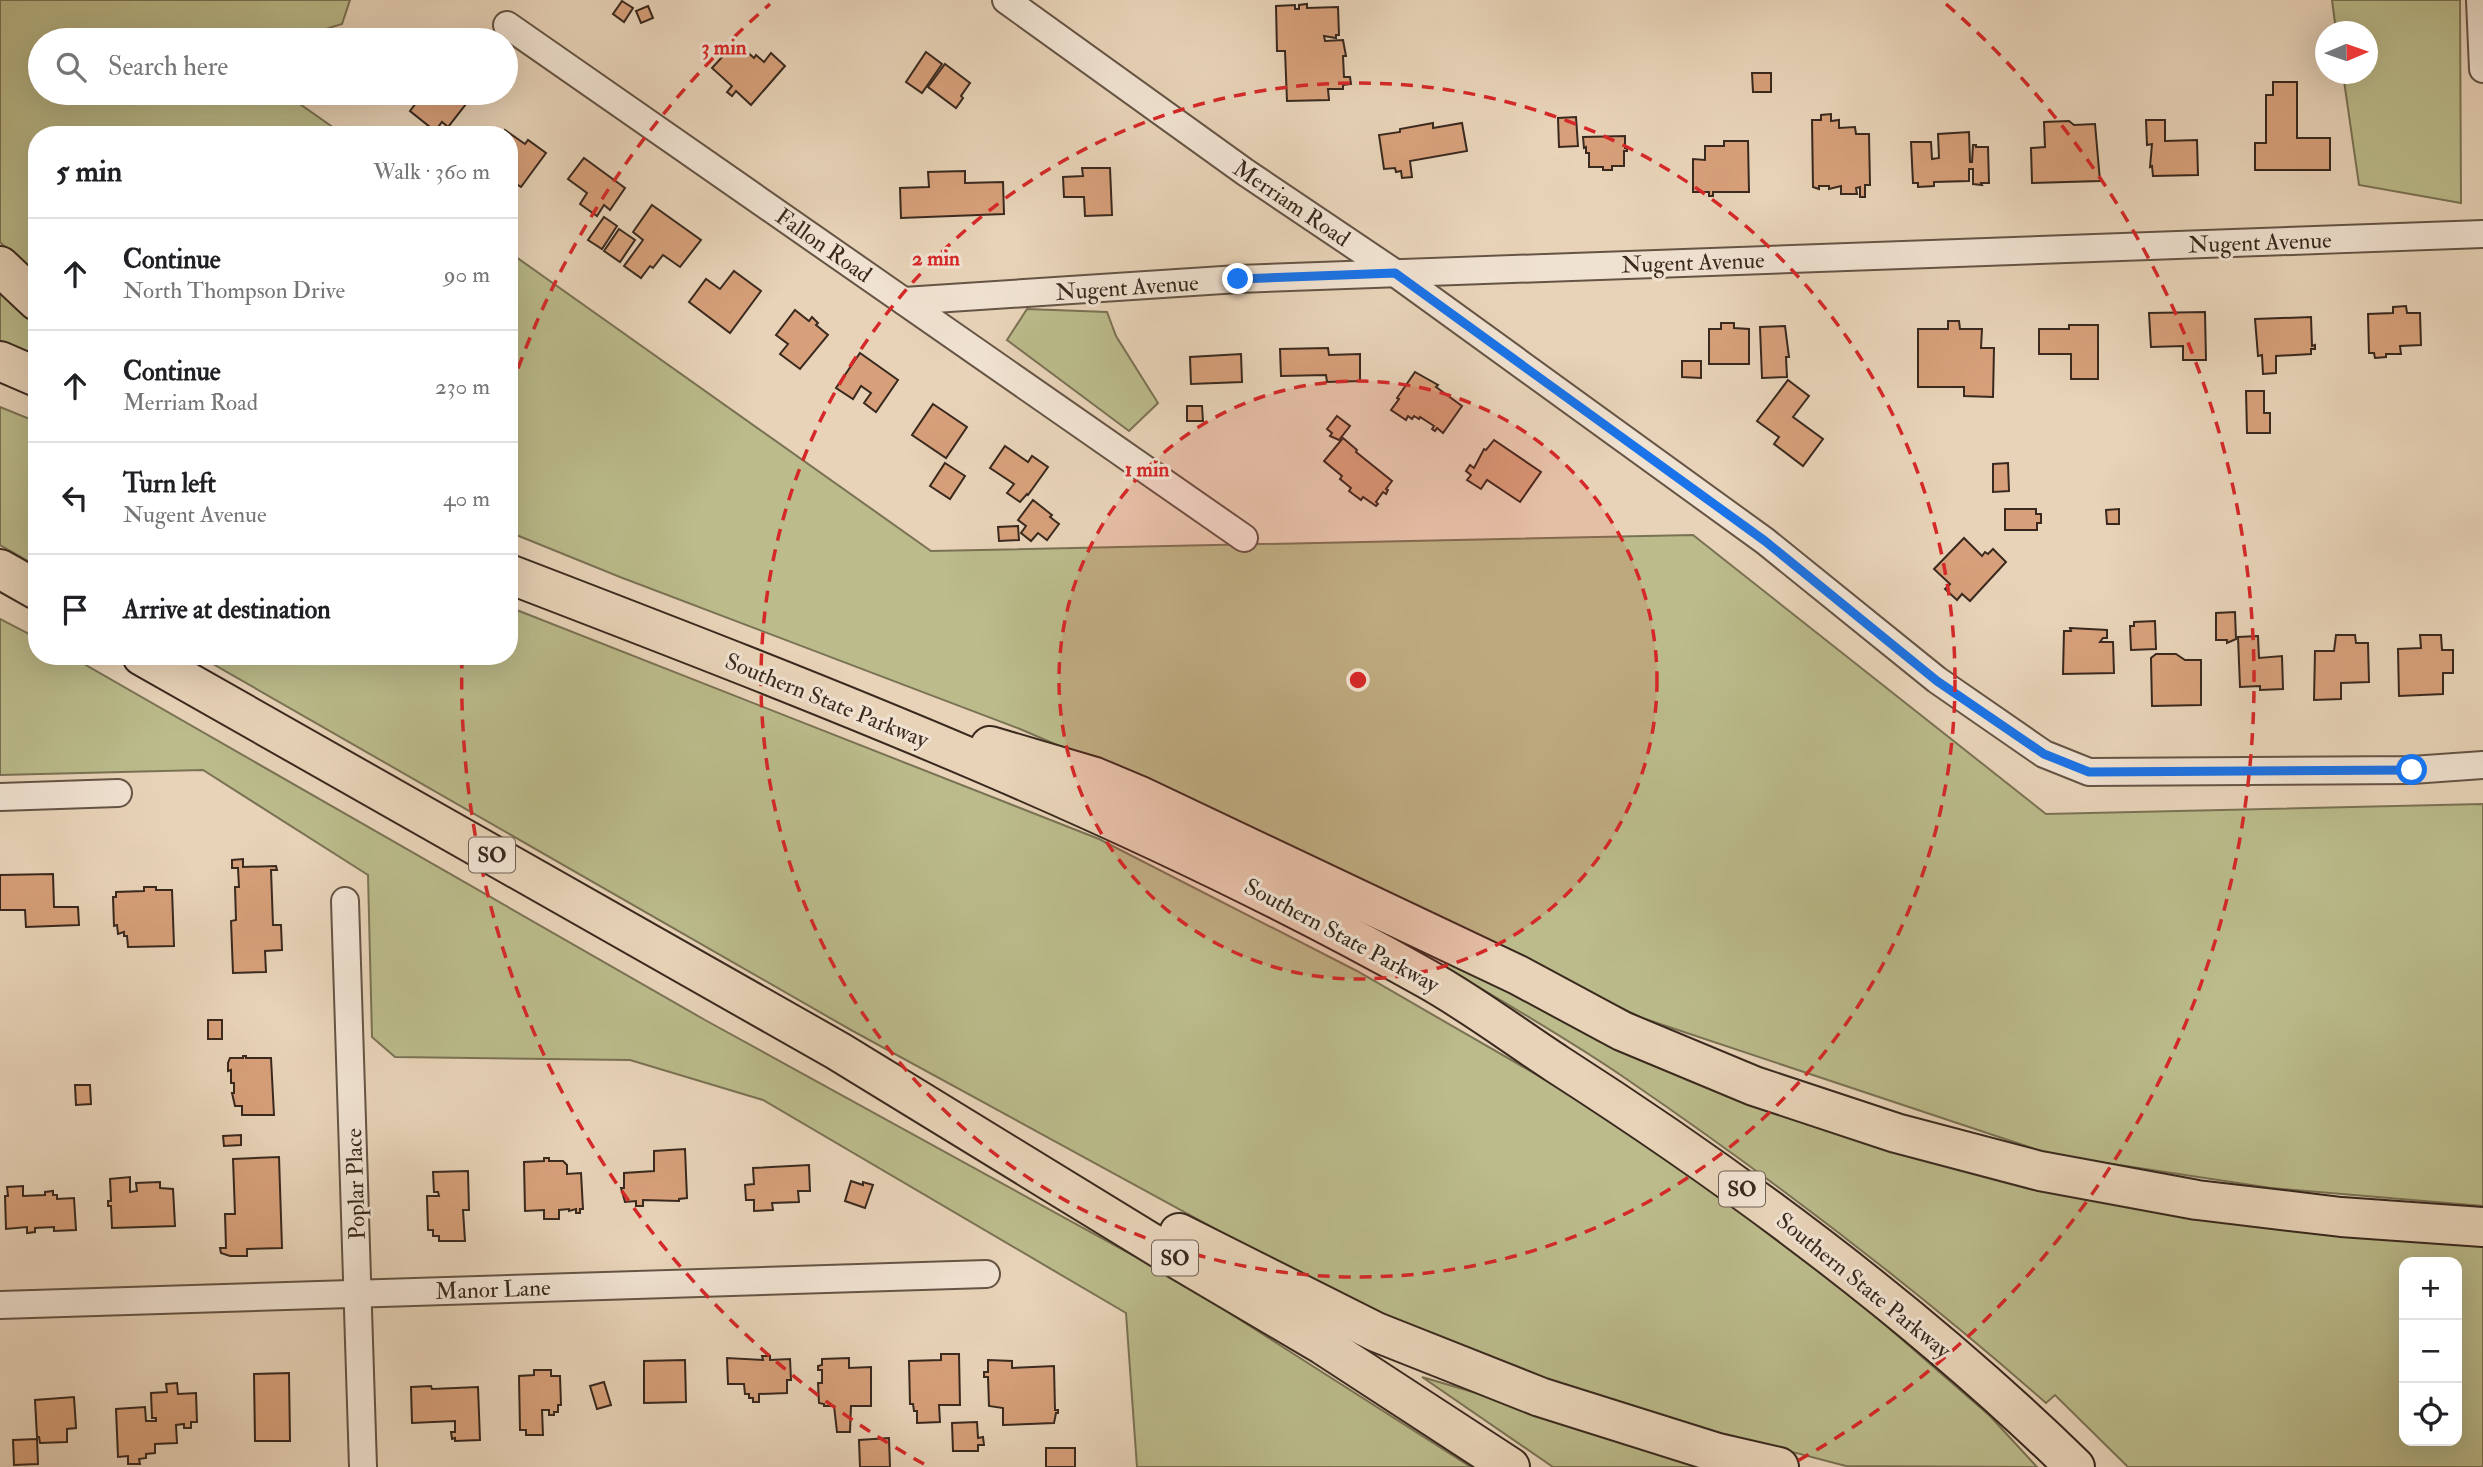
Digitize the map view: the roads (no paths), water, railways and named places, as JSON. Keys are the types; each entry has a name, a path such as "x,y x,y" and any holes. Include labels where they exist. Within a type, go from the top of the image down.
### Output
{"highway":[{"path":"0,266 28,292"},
{"path":"0,361 28,373"},
{"path":"0,390 28,399"},
{"path":"0,569 28,585"},
{"name":"Southern State Parkway","path":"518,576 829,698 1126,827 1314,918 1434,983 1644,1120 1760,1202 1885,1298 2030,1423 2075,1467"},
{"path":"0,599 28,613"},
{"name":"SO","path":"157,665 838,1051 1179,1261 1323,1345 1510,1467"},
{"path":"829,698 1095,777 1284,862 1518,975 1622,1031 1754,1086 1896,1133 2040,1171 2197,1200 2341,1217 2483,1227"},
{"path":"838,1051 1189,1238 1376,1332 1541,1397 1717,1453 1779,1467"}],"street":[{"name":"Merriam Road","path":"1006,0 1245,172 1395,273 1765,541 1937,681 2044,754 2089,772 2412,770 2483,765"},
{"path":"2480,0 2483,69"},
{"name":"Fallon Road","path":"507,25 511,28"},
{"name":"Fallon Road","path":"518,33 1244,538"},
{"name":"Nugent Avenue","path":"904,301 1238,279 2483,233"},
{"path":"0,797 118,793"},
{"name":"Poplar Place","path":"345,901 363,1467"},
{"name":"Manor Lane","path":"0,1305 986,1274"}]}
